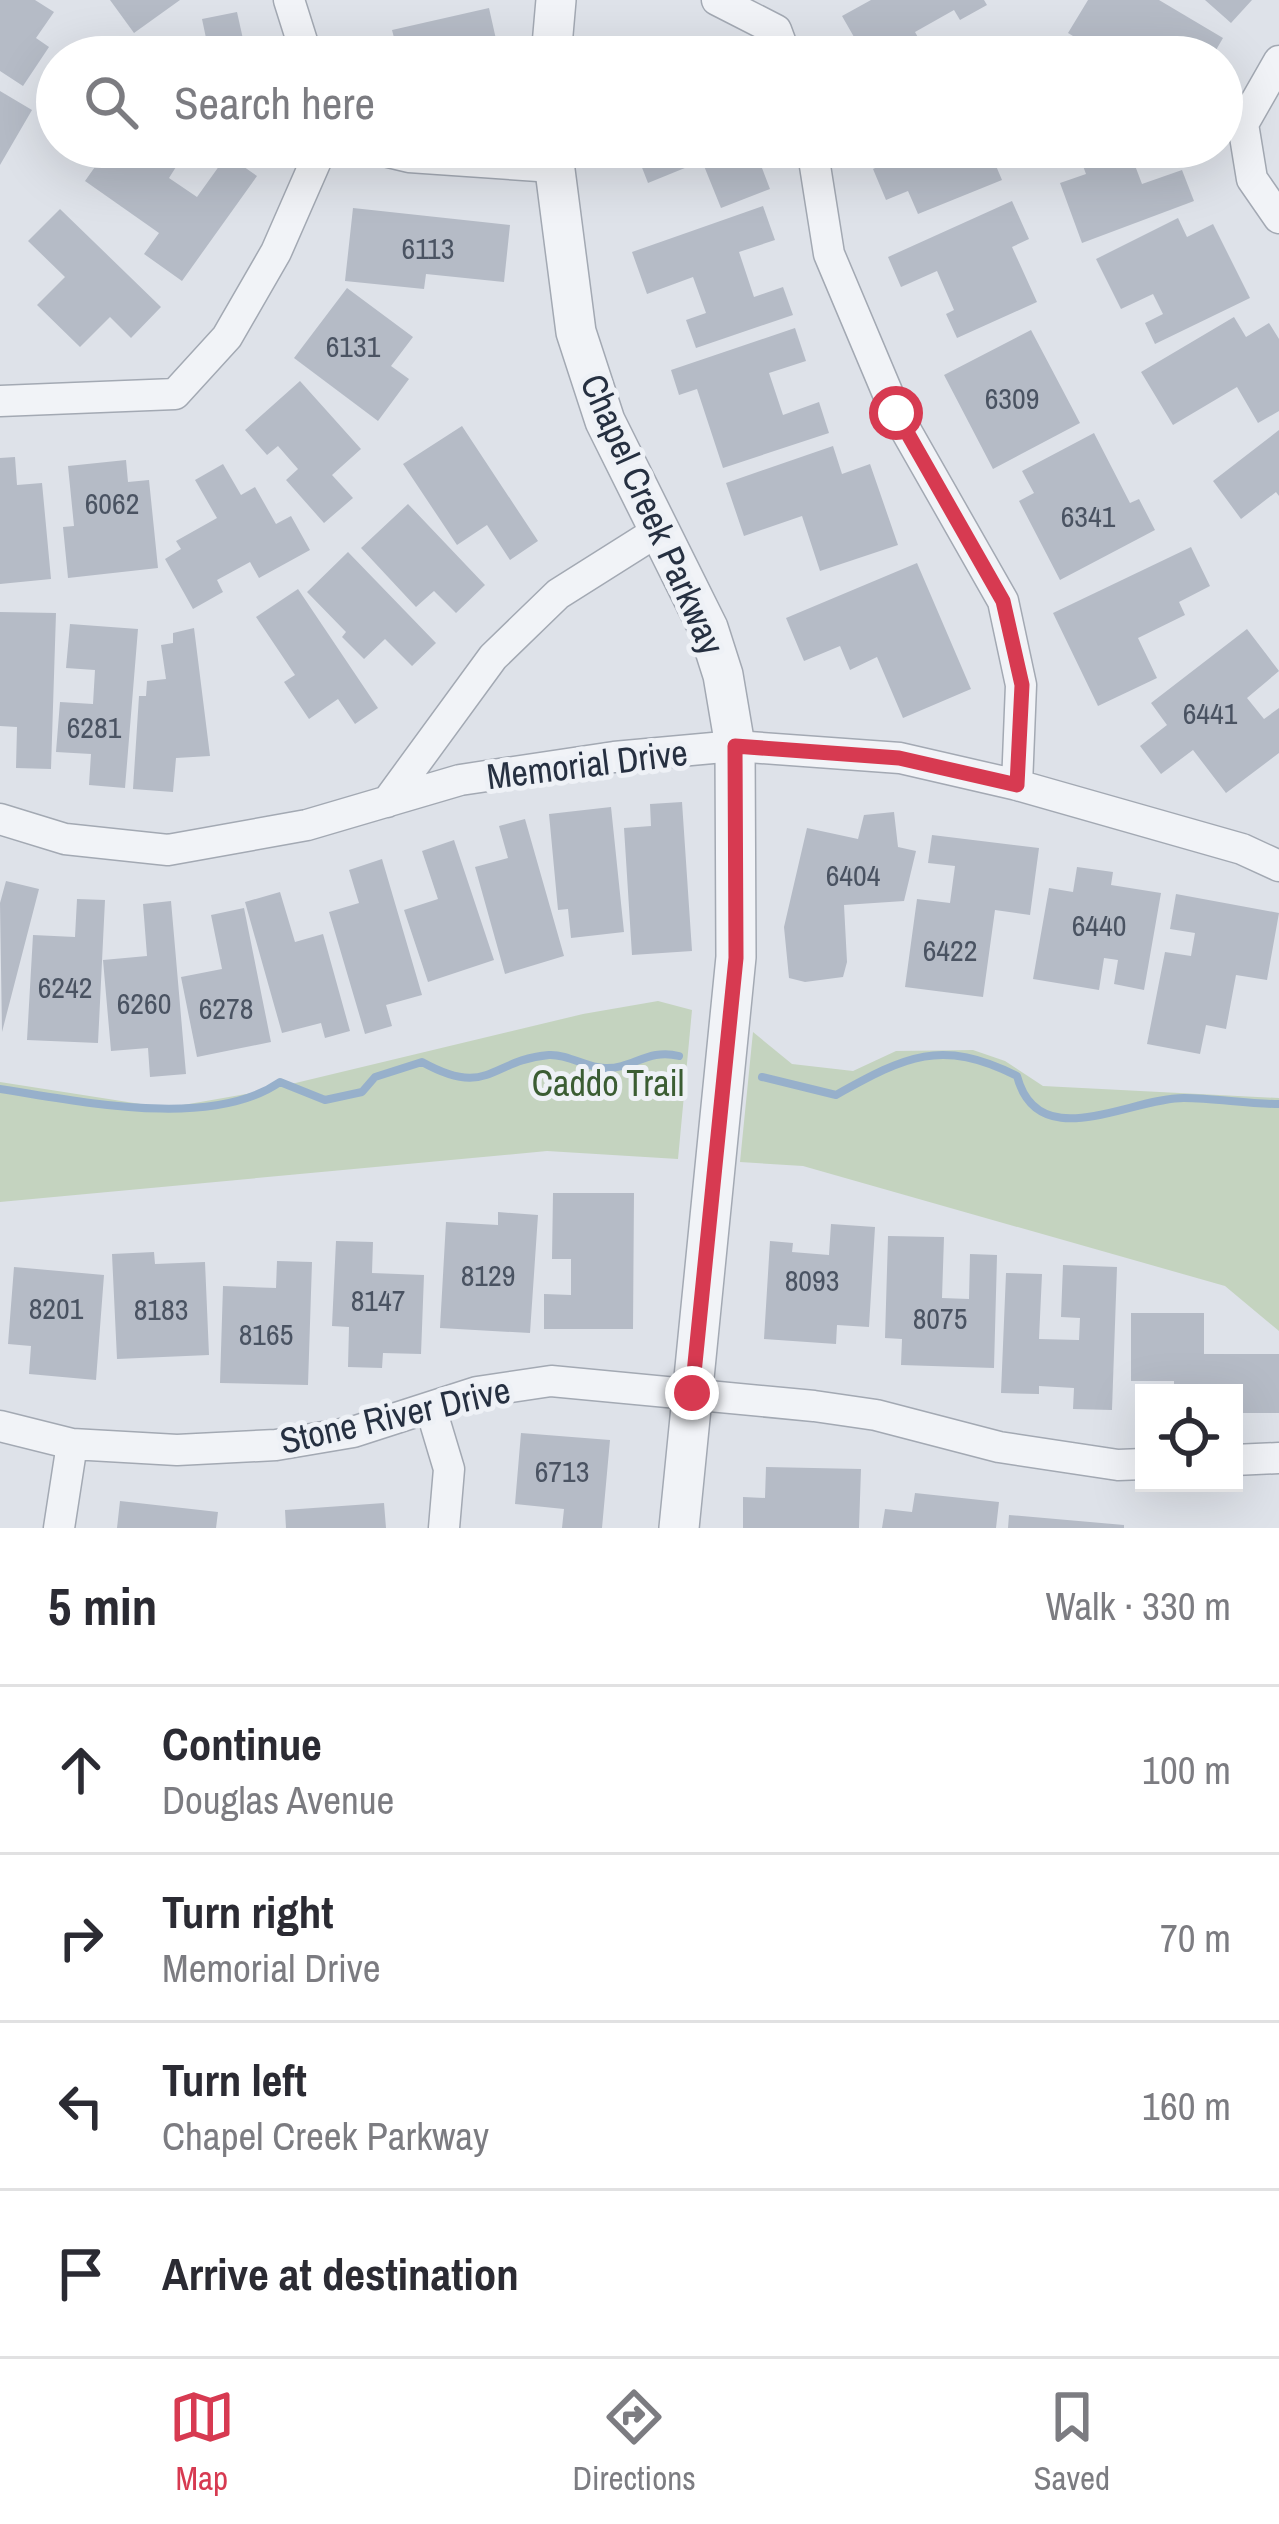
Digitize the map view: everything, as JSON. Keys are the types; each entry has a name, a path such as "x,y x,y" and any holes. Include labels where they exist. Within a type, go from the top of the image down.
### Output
{"street":[{"path":"290,0 301,36"},
{"path":"553,36 556,0"},
{"path":"717,0 776,30 778,36"},
{"path":"1279,61 1243,124 1252,179 1279,218"},
{"path":"0,401 175,394 227,337 276,252 313,168"},
{"name":"Chapel Creek Parkway","path":"554,168 576,332 605,421 708,628 723,675 735,746 736,958 680,1528"},
{"path":"816,168 830,254 896,413 1003,601 1022,685 1017,785"},
{"name":"Memorial Drive","path":"387,802 493,657 558,593 661,529"},
{"name":"Memorial Drive","path":"0,819 65,839 168,850 308,825 460,780 614,757 735,746 899,758 1017,785 1242,849 1279,866"},
{"name":"Stone River Drive","path":"0,1426 71,1444 177,1450 276,1445 353,1432 476,1392 551,1382 876,1414 999,1448 1135,1465"},
{"path":"431,1409 449,1469 444,1528"},
{"path":"59,1528 71,1444"},
{"path":"1243,1460 1279,1458"}],"green space":[{"name":"Caddo Trail","path":"658,1001 692,1010 678,1159 547,1151 0,1202 0,1082 166,1108 258,1092 583,1014"},
{"name":"Caddo Trail","path":"753,1032 792,1064 853,1071 896,1051 973,1050 1005,1061 1043,1086 1279,1098 1279,1331 1225,1286 803,1166 740,1162"}],"building":[{"path":"0,0 35,0 54,12 36,36 36,66 23,86 0,71"},
{"path":"110,0 180,0 134,33"},
{"path":"871,0 984,0 987,5 960,20 954,10 915,32 917,36 853,36 842,16"},
{"path":"1088,0 1159,0 1220,36 1073,36 1068,33"},
{"path":"1205,0 1252,0 1231,23"},
{"path":"489,8 495,36 394,36 392,30"},
{"path":"237,12 242,36 206,36 202,19"},
{"path":"0,91 32,110 0,165"},
{"path":"94,168 175,168 169,178 197,197 218,168 246,168 257,176 182,281 144,254 159,233 85,181"},
{"path":"642,168 685,168 648,183"},
{"path":"705,168 762,168 770,189 721,208"},
{"path":"997,168 1002,180 918,214 908,191 886,200 873,169"},
{"path":"1084,168 1136,168 1142,184 1182,170 1194,201 1082,243 1060,183 1086,174"},
{"path":"1012,201 1029,239 1012,247 1037,302 957,338 946,314 954,310 937,271 901,287 888,257"},
{"path":"763,206 775,240 739,252 754,297 783,287 793,315 696,348 686,320 706,313 693,277 647,294 632,252"},
{"path":"353,208 510,225 504,282 426,274 424,289 345,281"},
{"path":"60,209 161,307 131,338 110,317 80,347 37,305 65,277 28,241"},
{"path":"1178,218 1187,237 1213,224 1250,298 1155,344 1145,323 1163,314 1153,294 1121,309 1096,259"},
{"path":"347,288 413,337 391,366 409,379 378,421 294,358"},
{"path":"1234,317 1246,337 1269,323 1279,339 1279,411 1258,423 1237,387 1173,425 1141,372"},
{"path":"795,328 806,361 769,373 783,415 819,402 829,433 723,468 697,389 679,395 671,370"},
{"path":"1031,330 1080,423 993,469 944,375"},
{"path":"300,381 361,449 332,475 353,498 324,523 286,480 298,469 278,446 267,455 245,430"},
{"path":"462,426 538,541 510,560 487,525 457,545 403,464"},
{"path":"1279,430 1279,496 1276,492 1241,519 1213,481"},
{"path":"1094,433 1130,503 1139,499 1155,530 1060,580 1019,501 1034,493 1022,471"},
{"path":"833,446 842,474 870,464 898,545 820,571 802,516 744,536 726,483"},
{"path":"15,457 17,485 42,483 51,579 0,584 0,458"},
{"path":"126,460 128,482 149,480 158,568 68,578 63,527 74,526 68,466"},
{"path":"223,464 241,495 255,487 276,524 291,516 310,550 259,578 250,562 217,580 223,592 193,609 165,559 181,549 176,541 217,518 195,480"},
{"path":"408,504 485,585 456,613 434,591 416,607 361,548"},
{"path":"1191,547 1210,586 1179,602 1185,615 1138,638 1157,678 1098,706 1053,613"},
{"path":"348,552 436,643 412,666 385,639 364,659 342,637 346,632 307,592"},
{"path":"917,563 971,689 903,718 877,657 850,670 840,646 804,661 786,618"},
{"path":"298,589 378,708 355,724 338,699 309,719 284,682 295,675 256,617"},
{"path":"0,612 56,613 51,769 16,768 17,727 0,726"},
{"path":"70,624 138,629 125,788 89,785 91,754 56,752 60,702 93,704 95,670 66,668"},
{"path":"194,628 210,756 176,758 173,792 133,789 139,696 146,696 147,681 166,679 161,645 173,643 173,633"},
{"path":"1247,629 1279,671 1247,698 1264,719 1279,708 1279,753 1226,793 1193,750 1161,774 1140,746 1167,725 1151,703"},
{"path":"682,802 692,951 632,955 624,828 651,826 650,804"},
{"path":"611,807 624,932 571,938 568,909 558,910 549,814"},
{"path":"894,812 898,847 916,851 904,901 844,905 847,962 843,977 805,982 789,978 784,927 807,828 858,839 864,815"},
{"path":"525,819 564,956 505,974 475,867 508,858 499,826"},
{"path":"932,835 1039,848 1030,915 995,910 983,997 905,987 917,899 950,903 955,866 928,863"},
{"path":"454,840 494,960 428,982 404,910 438,899 422,851"},
{"path":"382,859 422,995 386,1005 392,1026 365,1034 329,912 359,903 349,870"},
{"path":"1077,867 1113,872 1111,885 1161,893 1144,990 1114,984 1118,960 1104,958 1099,990 1033,979 1049,888 1073,892"},
{"path":"6,881 39,889 2,1032 0,903"},
{"path":"280,892 295,942 323,934 350,1031 325,1038 321,1023 282,1033 245,902"},
{"path":"1176,894 1279,913 1267,980 1236,975 1226,1029 1206,1025 1200,1054 1147,1044 1165,952 1191,956 1195,933 1170,929"},
{"path":"77,899 105,900 98,1043 27,1040 33,935 75,937"},
{"path":"171,901 186,1074 150,1077 148,1048 111,1051 103,960 147,956 143,904"},
{"path":"244,908 271,1042 197,1057 181,977 222,969 211,915"},
{"path":"553,1193 634,1193 633,1329 544,1329 544,1294 571,1295 571,1259 552,1259"},
{"path":"498,1212 538,1215 530,1333 440,1328 446,1222 498,1225"},
{"path":"831,1224 875,1227 869,1327 837,1325 836,1344 764,1339 770,1241 793,1243 792,1252 829,1255"},
{"path":"888,1236 944,1237 942,1298 969,1299 970,1254 997,1255 994,1368 901,1365 902,1339 885,1338"},
{"path":"336,1241 373,1242 372,1273 424,1275 421,1354 383,1353 382,1368 348,1367 349,1327 332,1326"},
{"path":"154,1252 155,1264 205,1262 209,1355 117,1359 112,1254"},
{"path":"277,1261 312,1262 308,1385 220,1383 223,1286 276,1288"},
{"path":"1063,1265 1117,1267 1112,1410 1073,1409 1074,1388 1039,1386 1039,1394 1001,1393 1006,1273 1042,1274 1039,1339 1079,1340 1080,1318 1061,1317"},
{"path":"14,1267 104,1275 96,1380 29,1374 31,1346 8,1344"},
{"path":"1131,1313 1204,1313 1204,1354 1279,1354 1279,1413 1243,1413 1243,1384 1131,1381"},
{"path":"521,1433 610,1440 602,1528 562,1528 564,1509 515,1504"},
{"path":"766,1467 861,1469 859,1528 743,1528 743,1497 765,1498"},
{"path":"915,1493 999,1502 996,1528 882,1528 885,1509 912,1512"},
{"path":"120,1501 218,1512 216,1528 117,1528"},
{"path":"384,1503 386,1528 286,1528 285,1510"},
{"path":"1009,1515 1124,1525 1124,1528 1008,1528"}],"waterway":[{"path":"0,1089 105,1105 182,1108 251,1097 280,1082 325,1100 362,1092 375,1077 422,1062 444,1073 476,1077 549,1055 605,1068 658,1055 679,1056"},
{"path":"762,1077 836,1095 904,1062 945,1055 966,1057 1017,1076 1028,1100 1044,1113 1065,1118 1184,1098 1279,1104"}],"route":[{"path":"692,1393 736,958 735,746 899,758 1017,785 1022,685 1003,601 896,413"}]}
